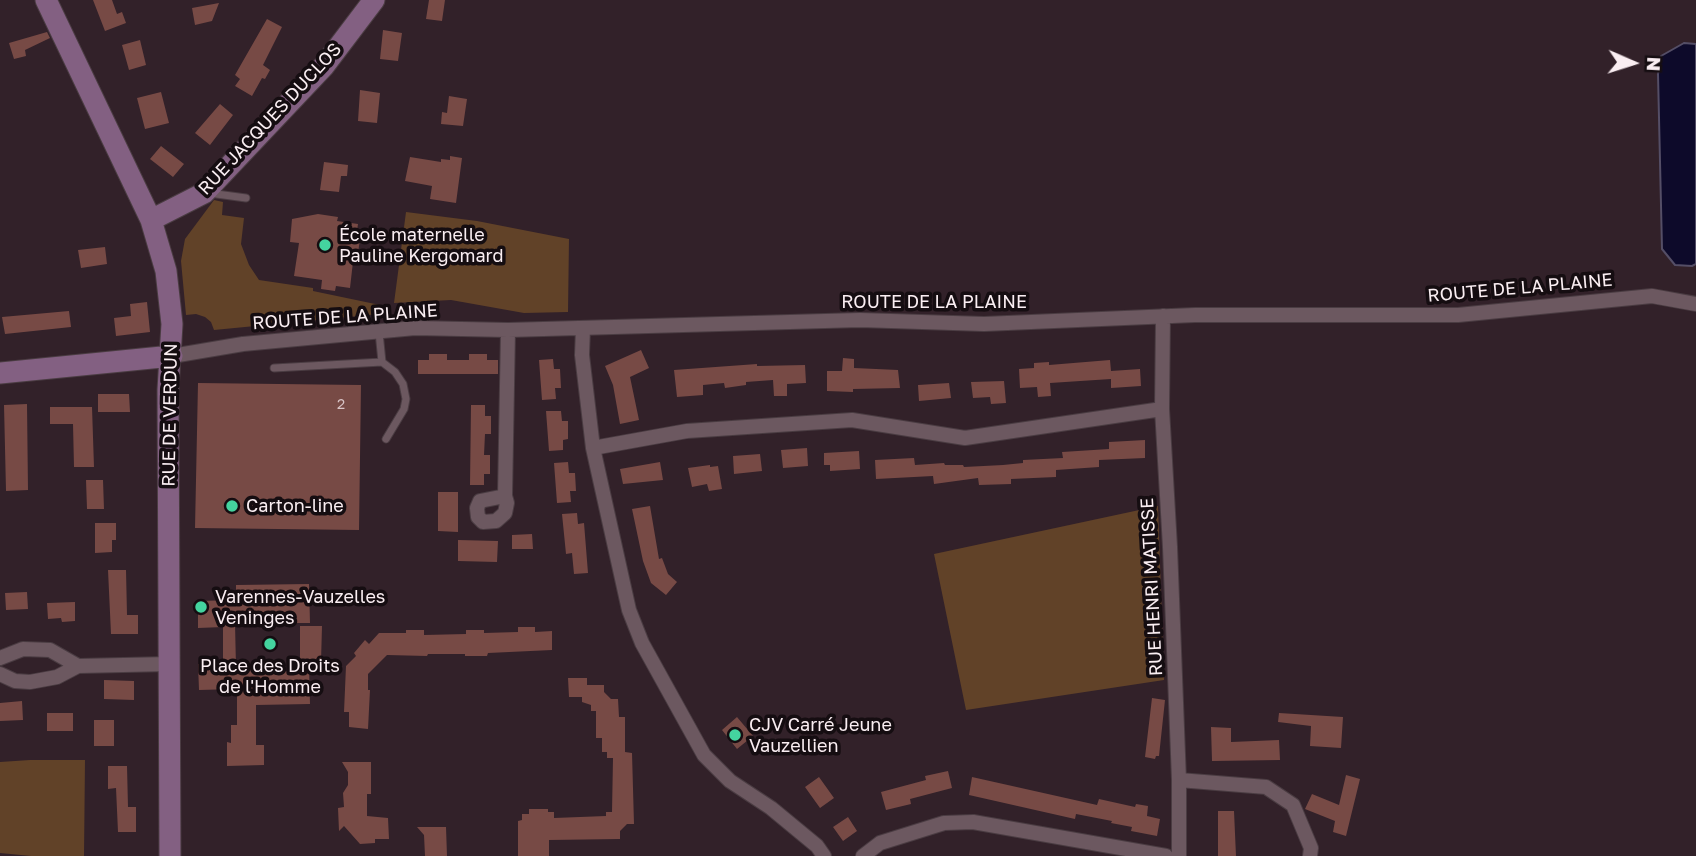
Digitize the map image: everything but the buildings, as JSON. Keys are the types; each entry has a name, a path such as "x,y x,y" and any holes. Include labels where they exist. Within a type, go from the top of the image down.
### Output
{"street":[{"name":"RUE DE VERDUN","path":"46,0 151,220 166,271 172,324 168,390 170,856"},
{"name":"RUE JACQUES DUCLOS","path":"151,220 211,186 324,66 374,0"},
{"name":"ROUTE DE LA PLAINE","path":"172,356 243,344 440,328 508,330 860,320 984,324 1163,316 1458,315 1652,296 1696,304"},
{"name":"RUE HENRI MATISSE","path":"1163,316 1162,409 1179,780 1179,856"},
{"path":"583,328 582,355 593,448 635,628 704,755 730,781 771,808 817,846 824,856"},
{"path":"505,496 508,330"},
{"path":"0,373 172,356"},
{"path":"593,448 687,432 852,420 965,438 1162,409"},
{"path":"0,657 23,649 50,650 78,666"},
{"path":"0,674 15,681 30,682 57,677 78,666 169,664"},
{"path":"1179,780 1266,787 1293,805 1311,848 1310,856"},
{"path":"863,856 880,843 944,823 973,822 1166,856"}],"lane":[{"path":"211,186 246,198"},
{"path":"379,331 382,362"},
{"path":"274,368 382,362 395,372 403,384 406,399 404,409 386,439"}],"shaded area":[{"path":"1684,43 1696,44 1696,264 1692,266 1675,265 1662,249 1658,74 1661,56"},
{"path":"214,200 223,202 222,215 244,218 241,244 249,265 259,280 313,288 313,291 380,305 379,314 214,330 205,317 186,315 181,261 185,239"},
{"path":"406,212 477,221 569,239 568,312 524,313 451,300 394,303"},
{"path":"1158,506 1164,680 966,710 934,554"},
{"path":"85,760 84,856 0,853 0,762"}],"place":[{"name":"École maternelle Pauline Kergomard","path":"325,245"},
{"name":"Carton-line","path":"232,506"},
{"name":"Varennes-Vauzelles Veninges","path":"201,607"},
{"name":"Place des Droits de l'Homme","path":"270,644"},
{"name":"CJV Carré Jeune Vauzellien","path":"735,735"}]}
